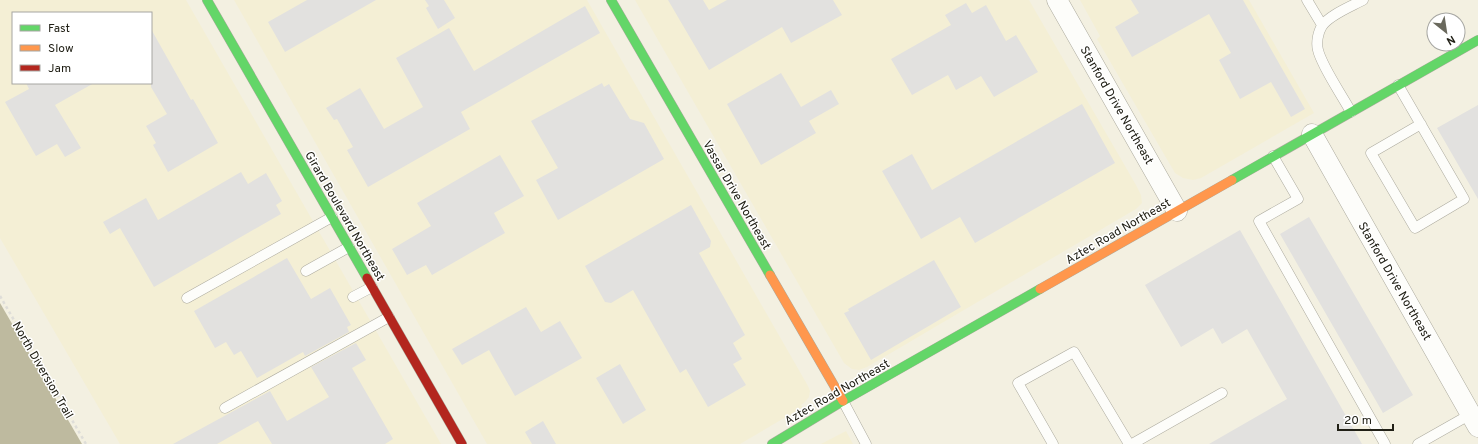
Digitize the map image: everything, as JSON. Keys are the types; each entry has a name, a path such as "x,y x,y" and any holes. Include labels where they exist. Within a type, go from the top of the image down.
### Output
{"street":[{"name":"Girard Boulevard Northeast","path":"207,0 462,444"},
{"name":"Vassar Drive Northeast","path":"610,0 843,401"},
{"name":"Stanford Drive Northeast","path":"1057,0 1177,211"},
{"name":"Aztec Road Northeast","path":"772,444 788,440 843,401 1478,40"},
{"name":"Stanford Drive Northeast","path":"1312,134 1474,421"}],"lane":[{"path":"1307,0 1322,26"},
{"path":"1351,112 1317,49 1319,34 1322,26 1335,16 1363,0"},
{"path":"1398,85 1421,124 1464,199 1415,228 1372,153 1421,124"},
{"path":"1273,156 1298,199 1259,221 1385,444"},
{"path":"187,298 332,217"},
{"path":"306,271 349,247"},
{"path":"353,297 372,287"},
{"path":"225,408 389,317"},
{"path":"1053,444 1018,383 1074,352 1128,444"},
{"path":"1132,444 1222,393"},
{"path":"843,401 866,444"},
{"path":"1418,444 1474,421"}],"path":[{"name":"North Diversion Trail","path":"0,296 86,444"}],"shaded area":[{"path":"0,0 186,0 441,444 120,444 0,238"},
{"path":"234,0 587,0 808,386 810,391 809,397 801,405 803,407 740,444 487,444"},
{"path":"635,0 1029,0 1136,185 1141,195 1142,203 1136,209 867,367 859,370 852,369 844,363"},
{"path":"1080,0 1249,0 1314,113 1201,178 1193,180 1183,178 1175,173 1097,39 1100,36"},
{"path":"0,303 82,444 0,444"},
{"path":"846,431 853,444 821,444"}],"building":[{"path":"307,0 376,0 285,52 268,22"},
{"path":"425,0 444,0 455,18 438,29 426,8 429,6"},
{"path":"668,0 703,0 709,10 727,0 833,0 842,15 791,43 782,27 709,70"},
{"path":"1131,0 1243,0 1305,109 1291,117 1271,82 1240,99 1219,60 1231,53 1209,14 1132,57 1115,27 1139,13"},
{"path":"966,3 972,13 986,5 1006,41 1016,35 1038,72 994,97 981,76 956,90 948,75 912,95 891,59 951,25 945,15"},
{"path":"585,6 600,33 461,112 470,129 368,187 347,150 353,147 337,119 334,120 326,108 360,88 384,129 423,107 396,58 449,28 474,71"},
{"path":"152,31 191,100 193,99 218,143 168,172 153,145 156,143 146,126 167,114 151,87"},
{"path":"781,73 801,107 831,90 839,104 809,121 816,133 761,165 727,104"},
{"path":"602,83 604,87 609,84 630,119 644,123 664,159 558,220 536,180 558,168 531,121"},
{"path":"26,84 92,84 55,105 81,148 65,157 57,144 36,156 5,102 29,89"},
{"path":"1082,104 1115,163 975,243 960,217 921,239 882,171 912,154 932,190"},
{"path":"1478,105 1478,199 1437,128"},
{"path":"500,155 524,196 494,213 505,233 432,275 426,265 407,275 392,249 431,226 417,203"},
{"path":"241,172 248,184 266,173 282,201 276,205 281,214 154,287 120,228 110,234 103,222 146,198 158,220"},
{"path":"691,205 711,241 710,247 699,253 745,335 733,343 742,359 733,364 746,385 708,407 686,369 680,373 633,290 611,303 605,302 585,266"},
{"path":"1309,217 1413,395 1383,413 1280,234"},
{"path":"1240,230 1362,444 1209,444 1287,399 1247,329 1222,344 1213,328 1181,347 1145,285"},
{"path":"287,258 311,299 330,288 351,325 347,327 349,332 305,356 303,352 257,378 241,351 234,355 226,342 215,348 194,311"},
{"path":"934,260 961,307 871,360 844,313 849,311 848,309"},
{"path":"526,307 541,332 560,321 582,358 515,396 489,350 462,365 452,349"},
{"path":"356,343 366,360 352,368 393,439 385,444 272,444 258,421 217,444 173,444 270,391 287,421 329,397 311,367"},
{"path":"620,364 646,410 623,424 596,378"},
{"path":"543,421 556,444 532,444 525,432"}],"traffic: fast":[{"path":"207,0 367,278"},
{"path":"611,0 770,275"},
{"path":"1232,180 1478,40"},
{"path":"772,444 843,401 1040,289"}],"traffic: slow":[{"path":"1040,289 1232,180"},
{"path":"770,275 843,401"}],"traffic: jam":[{"path":"367,278 462,444"}]}
